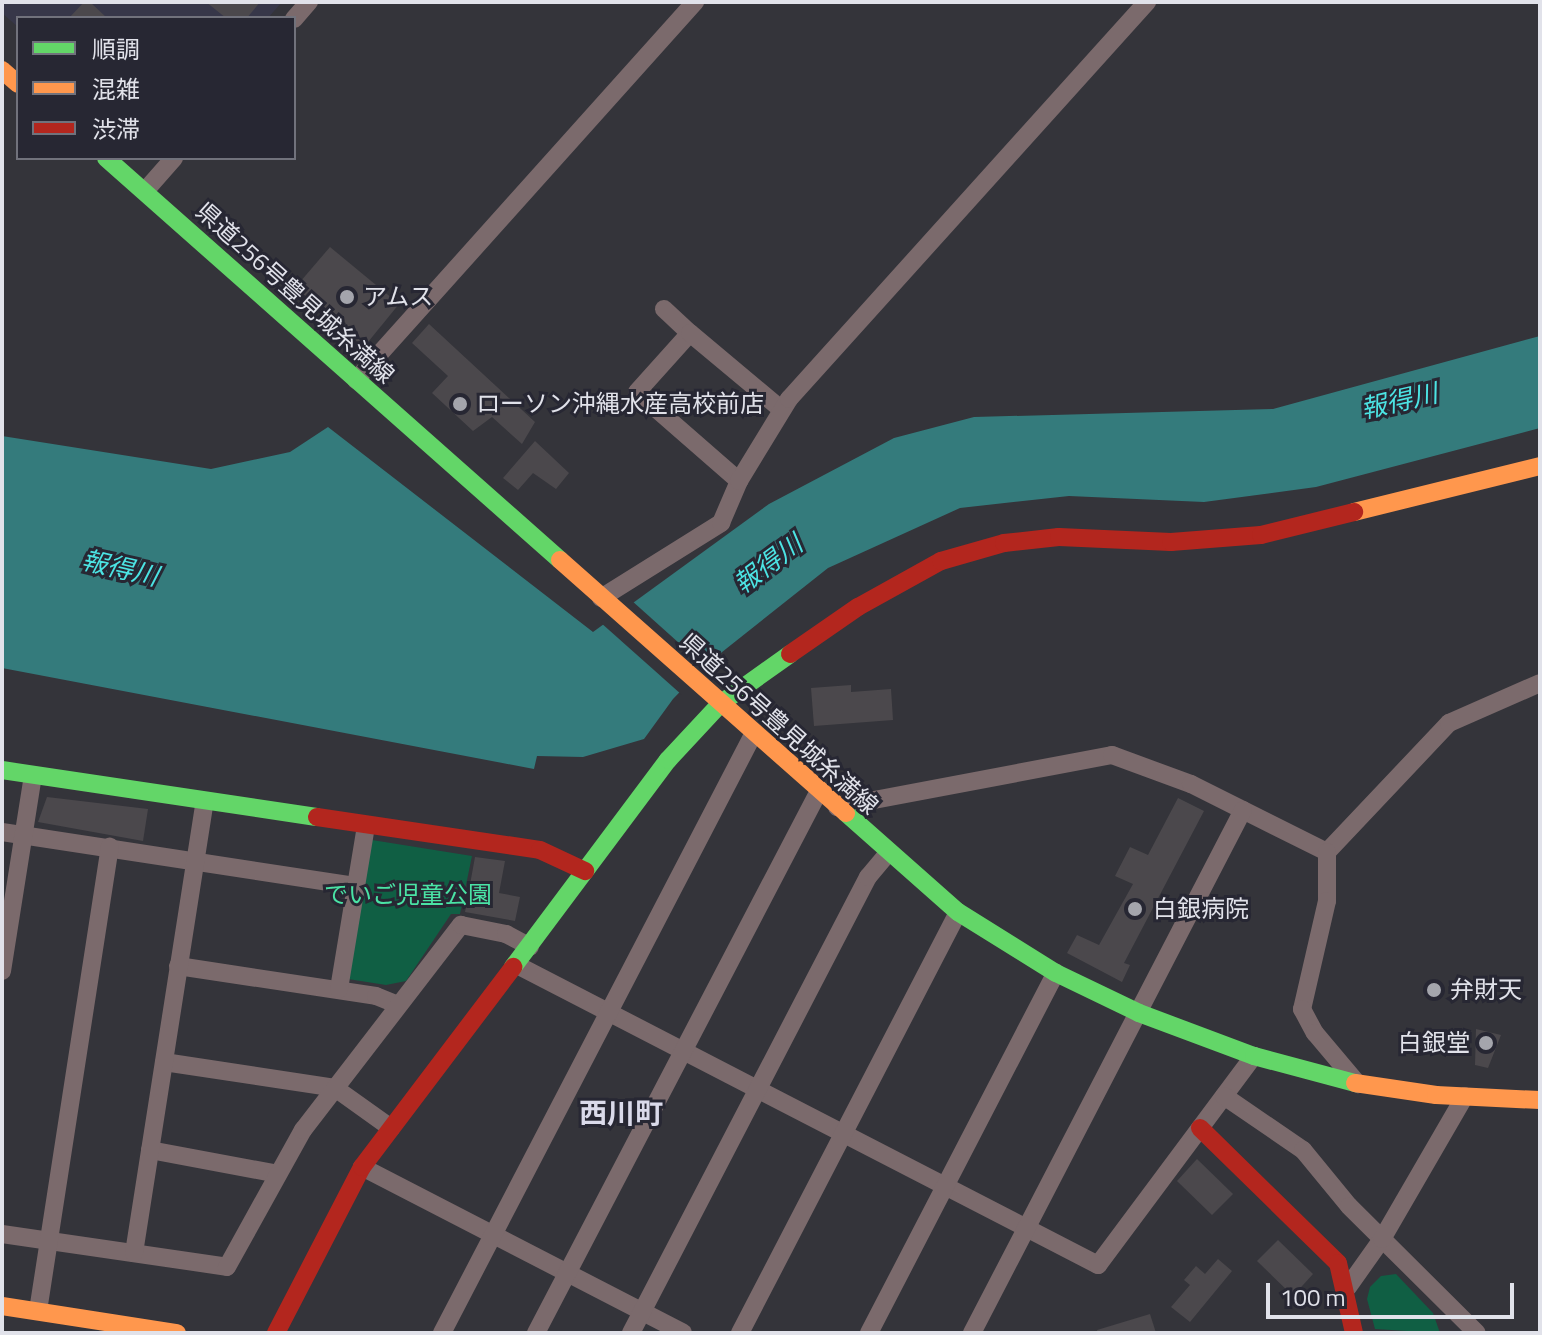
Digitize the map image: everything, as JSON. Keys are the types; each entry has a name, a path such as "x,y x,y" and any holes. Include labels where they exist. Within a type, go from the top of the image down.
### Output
{"street":[{"path":"356,380 695,2"},
{"path":"606,603 721,523 739,481 781,409 1147,2"},
{"name":"県道256号豊見城糸満線","path":"108,160 958,912 1056,973 1139,1013 1254,1056 1358,1084 1465,1096 1540,1100"},
{"path":"145,191 172,160"},
{"path":"664,309 781,409"},
{"path":"690,333 637,392 739,481"},
{"path":"276,1333 362,1167 517,965 668,760 720,704 900,580 991,546 1059,537 1171,542 1261,535 1540,466"},
{"path":"1358,1084 1315,1033 1302,1009 1327,901 1327,852 1449,723 1540,683"},
{"path":"442,1333 754,733"},
{"path":"837,807 1112,755 1145,764 1327,852"},
{"path":"2,770 540,850 585,871"},
{"path":"2,971 33,775"},
{"path":"536,1333 819,791"},
{"path":"134,1253 205,802"},
{"path":"972,1333 1243,810"},
{"path":"339,989 366,826"},
{"path":"2,832 355,886"},
{"path":"38,1311 110,847"},
{"path":"631,1333 868,877 888,853"},
{"path":"740,1333 958,912"},
{"path":"2,1234 227,1267 278,1174 335,1088 461,925 506,934 530,947"},
{"path":"517,965 1098,1265 1254,1056"},
{"path":"178,966 339,989 398,1005"},
{"path":"869,1333 1056,973"},
{"path":"164,1062 335,1088 391,1128"},
{"path":"1224,1096 1303,1150 1382,1239 1477,1333"},
{"path":"1348,1287 1382,1239 1465,1096"},
{"path":"1200,1128 1338,1263 1348,1287 1354,1333"},
{"path":"150,1150 278,1174"},
{"path":"362,1167 683,1333"},
{"path":"2,1306 177,1333"}],"shaded area":[{"path":"2,2 282,2 270,16 16,16 16,25 2,13"}],"green space":[{"name":"でいご児童公園","path":"372,840 472,856 460,914 451,914 406,981 386,985 348,979"},
{"path":"1396,1274 1433,1313 1440,1333 1375,1329 1367,1299 1370,1287 1381,1276"}],"water":[{"name":"報得川","path":"1540,336 1540,428 1316,487 1204,502 1069,496 960,508 828,568 707,664 673,699 644,739 583,757 537,756 534,769 2,668 2,436 211,469 290,452 328,427 593,632 769,504 894,438 974,417 1273,409"}],"pier":[{"path":"631,600 708,669 682,695 600,622"}],"building":[{"path":"84,2 90,2 105,16 71,16"},
{"path":"206,2 260,2 249,16 224,16"},
{"name":"アムス","path":"330,247 399,304 364,347 294,289"},
{"path":"429,324 535,422 522,444 492,417 473,431 432,393 448,376 412,343"},
{"path":"535,441 569,473 556,489 533,473 518,490 503,478"},
{"path":"851,685 851,692 891,689 893,720 814,726 811,688"},
{"path":"47,797 148,809 143,841 38,822"},
{"name":"白銀病院","path":"1178,798 1204,811 1124,963 1130,965 1122,982 1067,953 1077,935 1099,945 1133,884 1115,876 1130,847 1148,855"},
{"path":"475,857 505,861 499,893 520,897 515,921 465,912"},
{"name":"白銀堂","path":"1476,1029 1501,1035 1488,1068 1475,1065"},
{"path":"1197,1159 1233,1194 1212,1215 1177,1181"},
{"path":"1278,1240 1313,1274 1293,1296 1257,1261"},
{"path":"1218,1259 1232,1271 1190,1322 1171,1307 1190,1285 1184,1280 1196,1266 1205,1274"},
{"path":"1150,1314 1156,1333 1098,1333 1097,1330"}],"traffic: fast":[{"path":"108,160 560,560"},
{"path":"513,967 668,760 720,704 790,654"},
{"path":"2,770 317,817"},
{"path":"846,813 958,912 1056,973 1139,1013 1254,1056 1355,1083"}],"traffic: slow":[{"path":"2,70 16,82"},
{"path":"1354,512 1540,466"},
{"path":"560,560 846,813"},
{"path":"1355,1083 1436,1095 1540,1100"},
{"path":"2,1306 177,1333"}],"traffic: jam":[{"path":"790,654 858,607 941,561 1004,543 1059,537 1171,542 1261,535 1354,512"},
{"path":"317,817 540,850 585,871"},
{"path":"276,1333 362,1167 513,967"},
{"path":"1200,1128 1338,1263 1354,1333"}],"place":[{"name":"アムス","path":"347,297"},
{"name":"ローソン沖縄水産高校前店","path":"460,404"},
{"name":"白銀病院","path":"1135,909"},
{"name":"弁財天","path":"1434,990"},
{"name":"白銀堂","path":"1486,1043"}],"district":[{"name":"西川町","path":"621,1113"}]}
